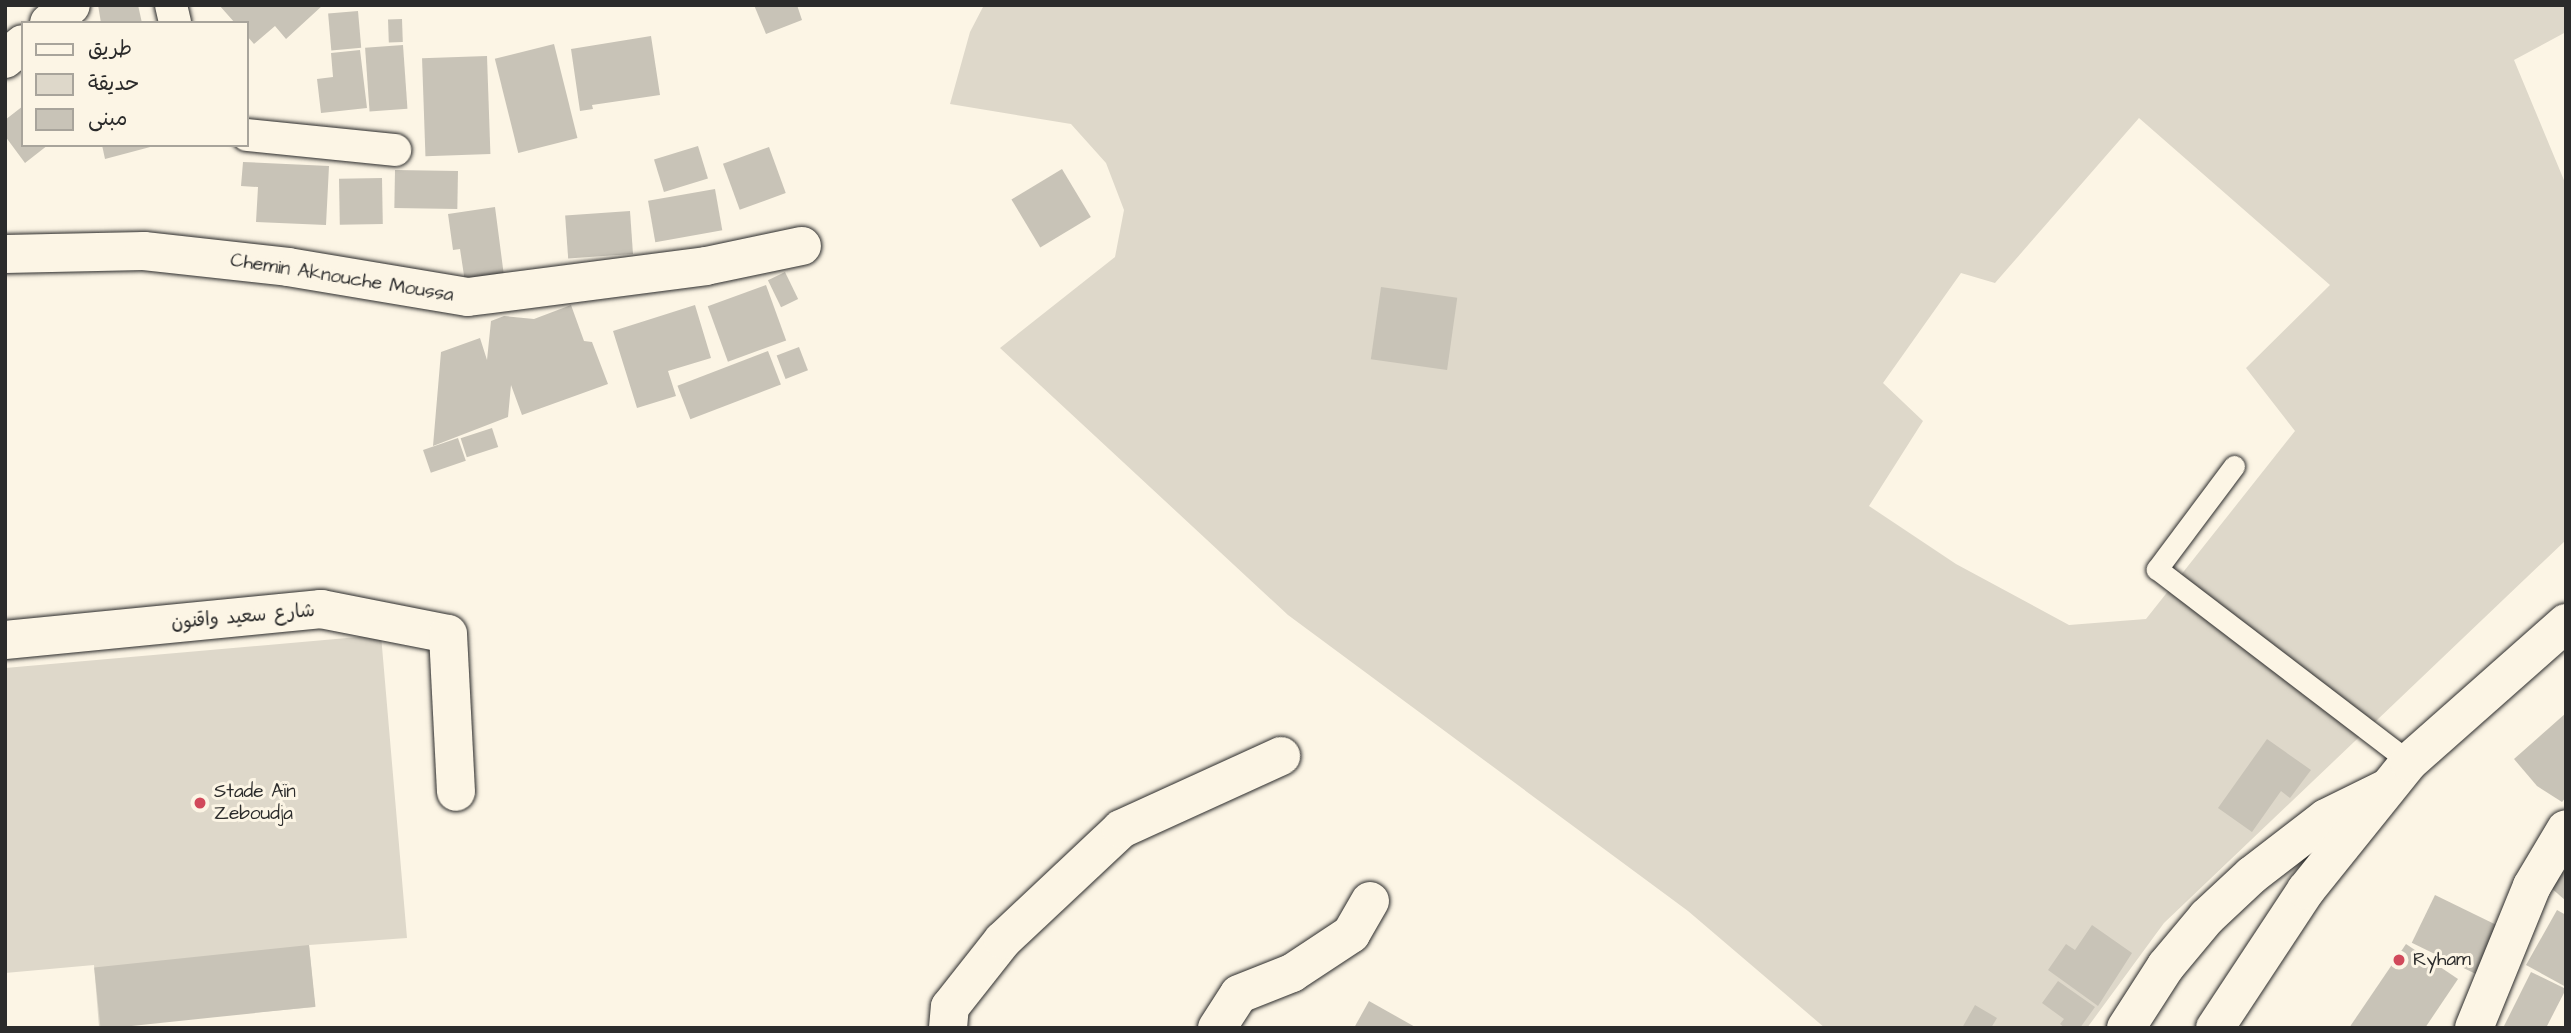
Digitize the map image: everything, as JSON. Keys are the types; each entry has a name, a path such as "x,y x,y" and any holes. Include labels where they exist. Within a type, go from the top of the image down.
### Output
{"street":[{"path":"52,21 71,5"},
{"path":"5,58 21,46"},
{"path":"248,135 396,150"},
{"name":"Chemin Aknouche Moussa","path":"5,254 144,251 288,267 468,297 706,266 802,246"},
{"name":"شارع سعيد واقنون","path":"5,640 321,609 448,634 456,792"},
{"path":"2214,1028 2306,890 2398,775 2566,623"},
{"path":"948,1028 950,1007 1003,940 1121,828 1281,756"},
{"path":"2126,1028 2166,966 2207,917 2252,875 2326,818 2398,775"},
{"path":"2474,1028 2532,887 2566,829"},
{"path":"1217,1028 1239,994 1292,973 1351,934 1370,901"}],"lane":[{"path":"2234,466 2157,569 2398,775"}],"green space":[{"path":"984,5 2566,5 2566,32 2514,60 2566,185 2566,540 2164,923 2087,1028 1825,1028 1688,911 1288,615 1000,348 1115,257 1124,210 1106,163 1071,124 950,104 970,32","holes":["2139,118 2330,285 2246,368 2295,431 2146,619 2069,625 1956,564 1869,506 1923,421 1883,383 1961,273 1995,283"]},
{"name":"Stade Aïn Zeboudja","path":"381,635 407,938 309,945 315,1007 99,1027 94,965 5,973 5,668"}],"building":[{"path":"98,5 138,5 142,21 101,21"},
{"path":"219,5 323,5 286,39 275,26 254,44 248,37 248,21 233,21"},
{"path":"754,5 797,5 802,20 766,34"},
{"path":"358,11 361,48 331,50 328,14"},
{"path":"388,19 402,19 403,42 389,42"},
{"path":"651,36 660,95 592,105 593,109 580,111 571,49"},
{"path":"554,44 577,138 518,153 495,59"},
{"path":"403,45 407,109 370,111 365,48"},
{"path":"360,50 367,108 321,113 317,79 333,77 331,53"},
{"path":"487,56 490,154 425,156 422,58"},
{"path":"21,108 21,147 45,147 25,163 5,136 5,120"},
{"path":"698,146 708,179 664,192 654,159"},
{"path":"102,147 150,147 105,159"},
{"path":"769,147 786,193 740,210 723,164"},
{"path":"243,162 329,166 326,225 256,222 258,187 241,186"},
{"path":"1062,169 1091,217 1040,247 1011,199"},
{"path":"395,170 458,171 457,209 394,208"},
{"path":"382,178 383,224 340,225 339,179"},
{"path":"715,189 722,230 655,242 648,201"},
{"path":"495,207 504,276 465,282 460,249 453,250 448,214"},
{"path":"630,211 633,254 568,258 565,216"},
{"path":"785,272 798,299 781,307 768,280"},
{"path":"766,285 786,340 728,362 708,306"},
{"path":"1381,287 1457,298 1447,370 1371,359"},
{"path":"571,305 584,341 592,342 608,384 522,415 511,385 508,417 433,446 441,352 480,338 487,360 491,321 504,316 534,319"},
{"path":"695,305 711,358 668,371 676,396 637,408 613,331"},
{"path":"799,347 808,370 786,379 777,356"},
{"path":"768,351 781,385 690,419 677,386"},
{"path":"492,428 498,447 467,457 461,438"},
{"path":"458,438 466,461 431,473 423,450"},
{"path":"2566,713 2566,797 2562,802 2537,786 2514,759"},
{"path":"2267,739 2311,770 2290,798 2281,791 2252,832 2218,808"},
{"path":"2566,869 2566,901 2549,886"},
{"path":"2435,895 2501,927 2477,975 2412,943"},
{"path":"2557,910 2566,915 2566,987 2526,965"},
{"path":"2092,925 2132,953 2098,1006 2048,970 2066,944 2075,950"},
{"path":"2406,944 2458,979 2425,1028 2349,1028"},
{"path":"309,945 315,1007 101,1028 94,968"},
{"path":"2531,972 2566,989 2546,1028 2503,1028"},
{"path":"2058,981 2095,1007 2080,1028 2065,1028 2060,1024 2064,1019 2042,1003"},
{"path":"1369,1001 1417,1028 1354,1028"},
{"path":"1975,1005 1997,1018 1991,1028 1962,1028"}],"place":[{"name":"Stade Aïn Zeboudja","path":"200,803"},
{"name":"Ryham","path":"2399,960"}]}
